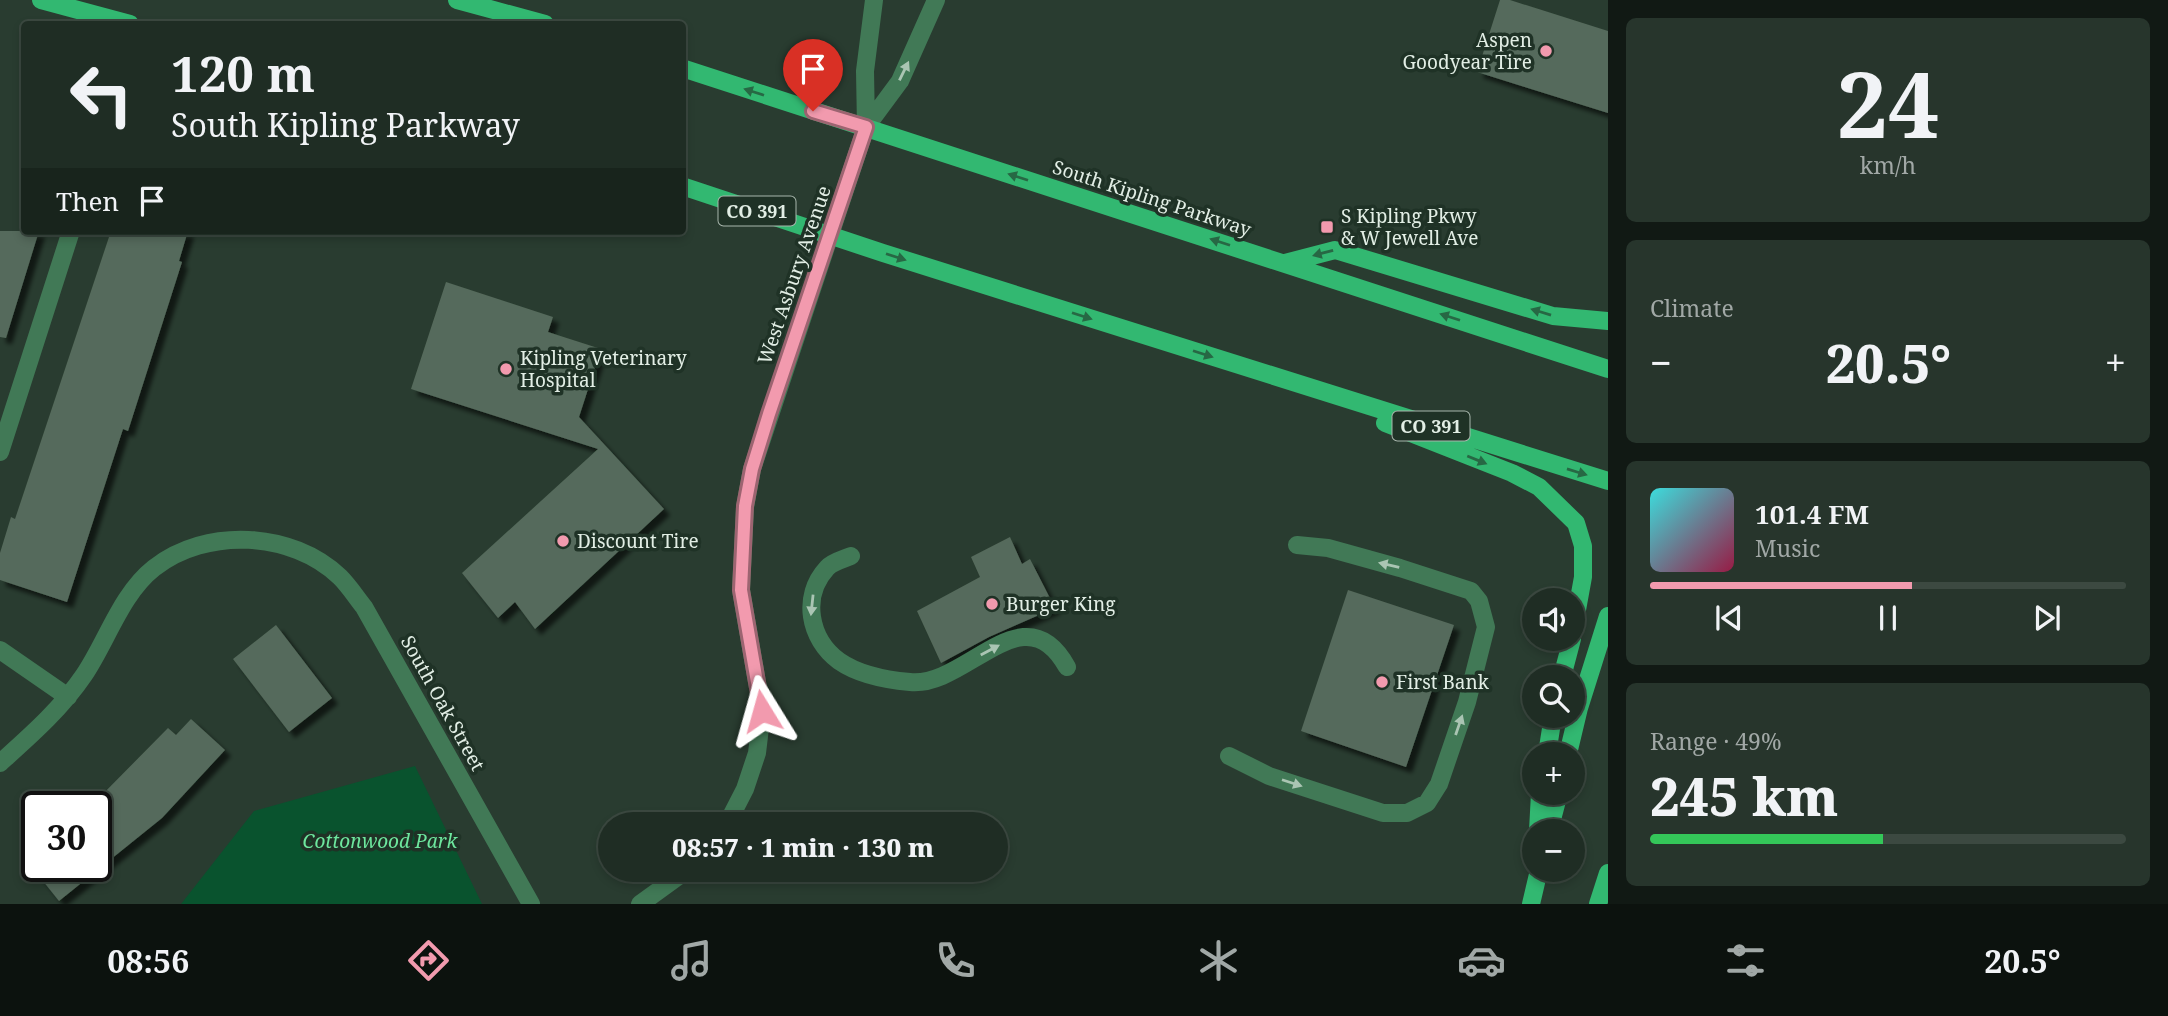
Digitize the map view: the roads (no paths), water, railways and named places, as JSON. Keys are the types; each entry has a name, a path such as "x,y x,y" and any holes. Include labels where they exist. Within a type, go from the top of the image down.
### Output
{"main road":[{"path":"41,0 119,21"},
{"path":"457,0 534,21"},
{"name":"South Kipling Parkway","path":"686,69 1608,369"},
{"name":"CO 391","path":"686,187 831,236 1608,481"},
{"path":"1285,263 1335,250 1553,316 1608,321"},
{"path":"1255,371 1512,473 1539,487 1576,523 1583,546 1581,588"},
{"path":"1571,742 1608,616"},
{"path":"1598,904 1608,873"},
{"path":"1531,904 1535,882"}],"street":[{"path":"866,127 865,71 874,0"},
{"name":"West Asbury Avenue","path":"733,812 745,789 757,753 762,711 741,590 745,506 752,469 866,127 900,81 936,0"},
{"path":"0,452 70,235"},
{"name":"South Oak Street","path":"0,763 68,697 85,674 132,593 152,569 180,551 206,542 266,541 316,559 341,578 363,607 531,904"},
{"path":"1229,757 1269,776 1383,813 1407,813 1427,803 1439,784 1467,702 1486,627 1479,601 1471,591 1328,548 1297,545"},
{"path":"851,556 828,566 813,590 810,616 822,642 838,660 863,673 912,683 936,680 1015,637 1031,636 1044,640 1057,649 1066,667"},
{"path":"0,650 68,697"},
{"path":"640,904 670,882"}],"place":[{"name":"Aspen Goodyear Tire","path":"1546,51"},
{"name":"S Kipling Pkwy & W Jewell Ave","path":"1327,227"},
{"name":"Kipling Veterinary Hospital","path":"506,369"},
{"name":"Discount Tire","path":"563,541"},
{"name":"Burger King","path":"992,604"},
{"name":"First Bank","path":"1382,682"}],"park label":[{"name":"Cottonwood Park","path":"380,841"}]}
